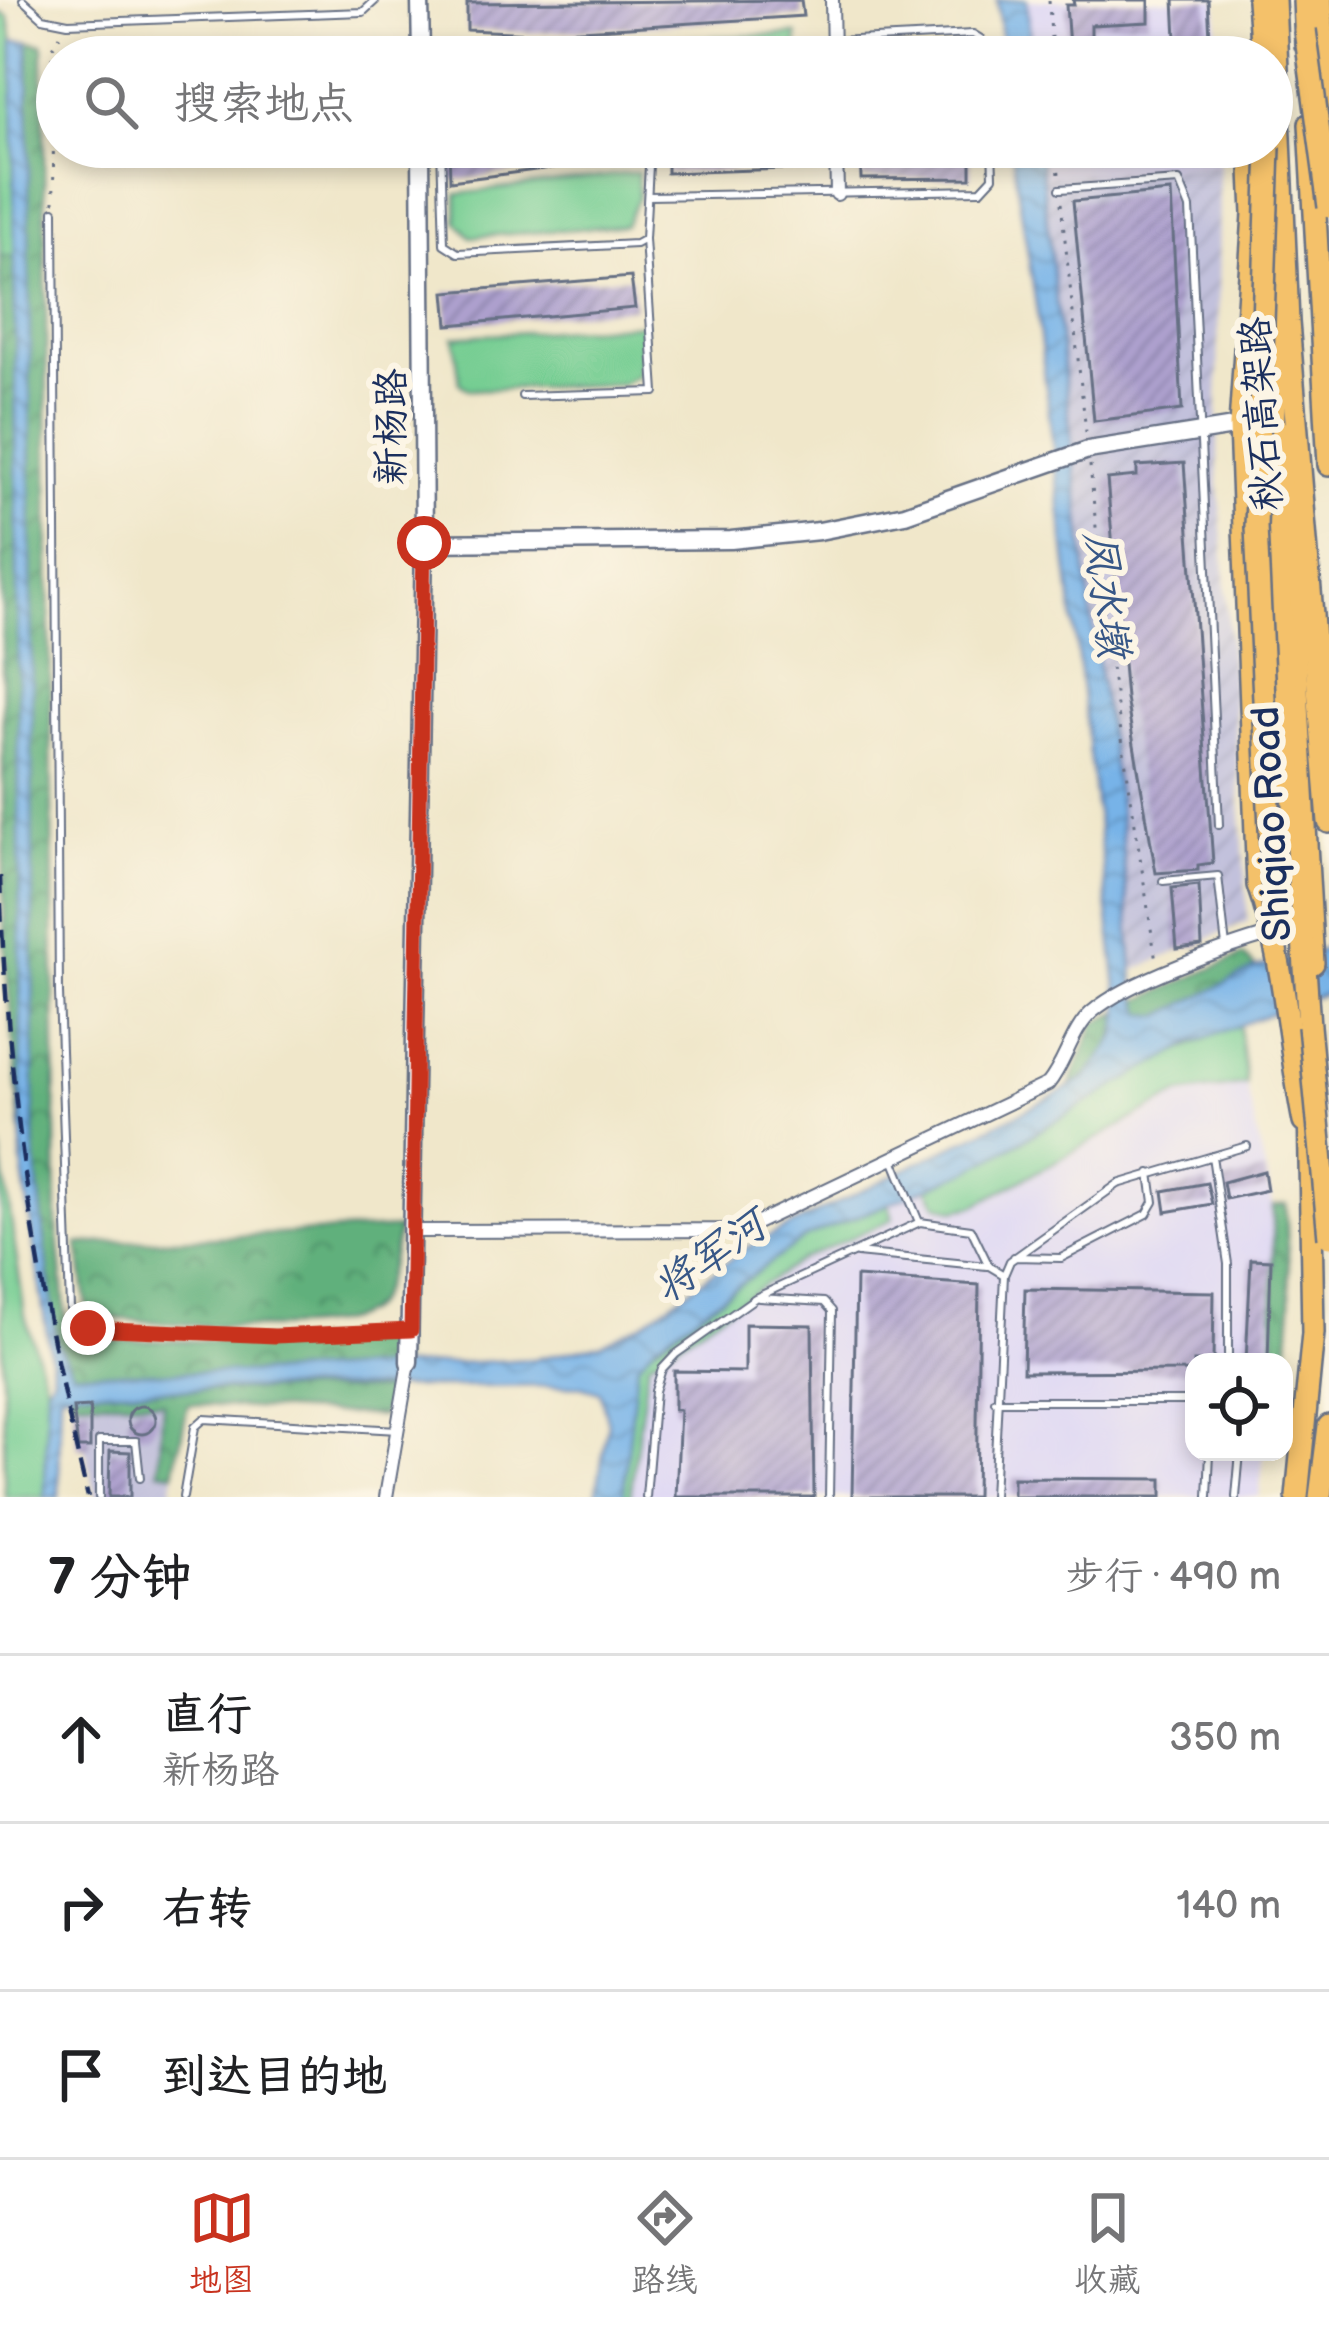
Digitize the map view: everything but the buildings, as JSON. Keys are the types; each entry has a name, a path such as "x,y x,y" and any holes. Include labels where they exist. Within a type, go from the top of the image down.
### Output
{"main road":[{"path":"1245,0 1246,36"},
{"path":"1258,0 1266,36"},
{"name":"秋石高架路","path":"1270,36 1274,0"},
{"name":"秋石高架路","path":"1304,0 1329,465"},
{"path":"1321,0 1329,218"},
{"path":"1305,30 1329,207"},
{"path":"1252,168 1254,214 1240,426 1258,885 1275,923"},
{"path":"1267,168 1256,526 1275,923 1284,1022 1318,1142"},
{"name":"Shiqiao Road","path":"1269,168 1313,944 1318,1142 1313,1333 1294,1425 1297,1497"},
{"name":"秋石高架路","path":"1277,168 1329,822"},
{"path":"1276,322 1274,518 1329,1237"},
{"path":"1320,1497 1329,1426"}],"street":[{"path":"420,0 421,36"},
{"path":"832,0 832,36"},
{"name":"新杨路","path":"386,1497 410,1362 411,1330 424,543 421,168"},
{"path":"836,168 837,194"},
{"path":"424,543 730,539 819,531 905,514 1081,453 1240,426"},
{"path":"412,1231 720,1234 762,1222 1048,1084 1066,1063 1075,1033 1106,1003 1275,923"}],"lane":[{"path":"23,0 44,18 68,23 363,12 376,0"},
{"path":"933,36 976,36"},
{"path":"441,168 444,244 458,253 636,244 645,238"},
{"path":"523,396 656,392 645,238 650,168"},
{"path":"649,196 981,190 993,177 993,168"},
{"path":"1060,189 1179,182 1190,208 1197,431 1220,825"},
{"path":"54,211 58,993 70,1309 80,1327 88,1328 275,1336 411,1330"},
{"path":"1163,880 1218,876 1226,947"},
{"path":"993,1497 1004,1275 1014,1256 1118,1184 1247,1146"},
{"path":"1212,1156 1228,1264 1228,1353"},
{"path":"893,1159 920,1222"},
{"path":"1014,1256 1061,1258 1078,1253 1147,1214 1154,1202 1150,1173"},
{"path":"646,1497 655,1391 662,1369 755,1298 920,1222 971,1229 988,1266"},
{"path":"854,1252 988,1266 1004,1275"},
{"path":"755,1298 824,1302 832,1311 829,1497"},
{"path":"995,1401 1185,1401"},
{"path":"183,1497 195,1427 204,1419 398,1430"},
{"path":"99,1497 99,1441 136,1441 140,1478"},
{"path":"1208,1497 1210,1461"},
{"path":"1236,1497 1239,1461"}],"path":[{"path":"1049,0 1051,36"},
{"path":"60,36 68,23"},
{"path":"53,168 54,211"},
{"path":"1058,168 1081,453 1155,979"}],"shaded area":[{"path":"1027,0 1217,0 1218,36 1030,36"},
{"path":"1041,168 1171,168 1042,176"},
{"path":"1219,168 1218,467 1248,921 1133,971 1119,807 1091,617 1042,176"},
{"path":"1239,1025 1246,1084 1273,1206 1274,1353 1185,1353 1185,1461 1263,1461 1259,1497 623,1497 637,1365 655,1343 806,1237"},
{"path":"73,1400 187,1404 170,1497 97,1497"}],"green space":[{"path":"0,12 9,17 13,41 15,257 0,257"},
{"path":"28,41 36,43 36,168 44,168 57,1222 66,1322 76,1336 92,1340 400,1342 400,1366 278,1373 73,1372 56,1341 34,1147"},
{"path":"638,172 638,198 625,225 471,237 457,222 457,194"},
{"path":"0,256 15,257 22,1140 4,941"},
{"path":"643,324 638,375 621,384 470,390 460,384 454,337"},
{"path":"1243,955 1256,968 1160,1016 1144,1015 1138,1001"},
{"path":"1120,1012 1104,1056 1069,1087 1095,1023"},
{"path":"1239,1025 1246,1084 1179,1094 974,1206 955,1210 937,1204 928,1188 1007,1149 1159,1061"},
{"path":"0,1144 25,1316 47,1387 45,1497 5,1497"},
{"path":"889,1204 893,1219 802,1259 648,1363 630,1497 623,1497 637,1365 647,1352 806,1237"},
{"path":"1286,1204 1288,1353 1274,1353 1273,1206"},
{"path":"399,1228 377,1300 352,1318 281,1328 88,1316 78,1244"},
{"path":"71,1390 389,1390 382,1416 188,1404 174,1473 159,1471 163,1402 73,1400"}],"water":[{"path":"997,0 1027,0 1030,36 1001,36"},
{"path":"13,41 28,41 34,1147 56,1341 73,1372 278,1373 536,1359 601,1344 643,1323 748,1247 1085,1079 1117,1035 1120,1012 1037,311 1014,168 1041,168 1091,616 1119,807 1135,993 1144,1014 1161,1016 1256,968 1329,948 1329,992 1191,1043 966,1172 806,1237 656,1343 637,1365 623,1497 596,1497 608,1423 600,1392 580,1386 71,1390 60,1393 59,1497 45,1497 47,1387 53,1375 22,1165"}],"railway":[{"path":"0,876 9,1033 27,1189 54,1344 88,1497"}],"route":[{"path":"88,1328 275,1336 411,1330 424,543"}],"water label":[{"name":"凤水墩","path":"1108,594"},
{"name":"将军河","path":"709,1255"}]}
